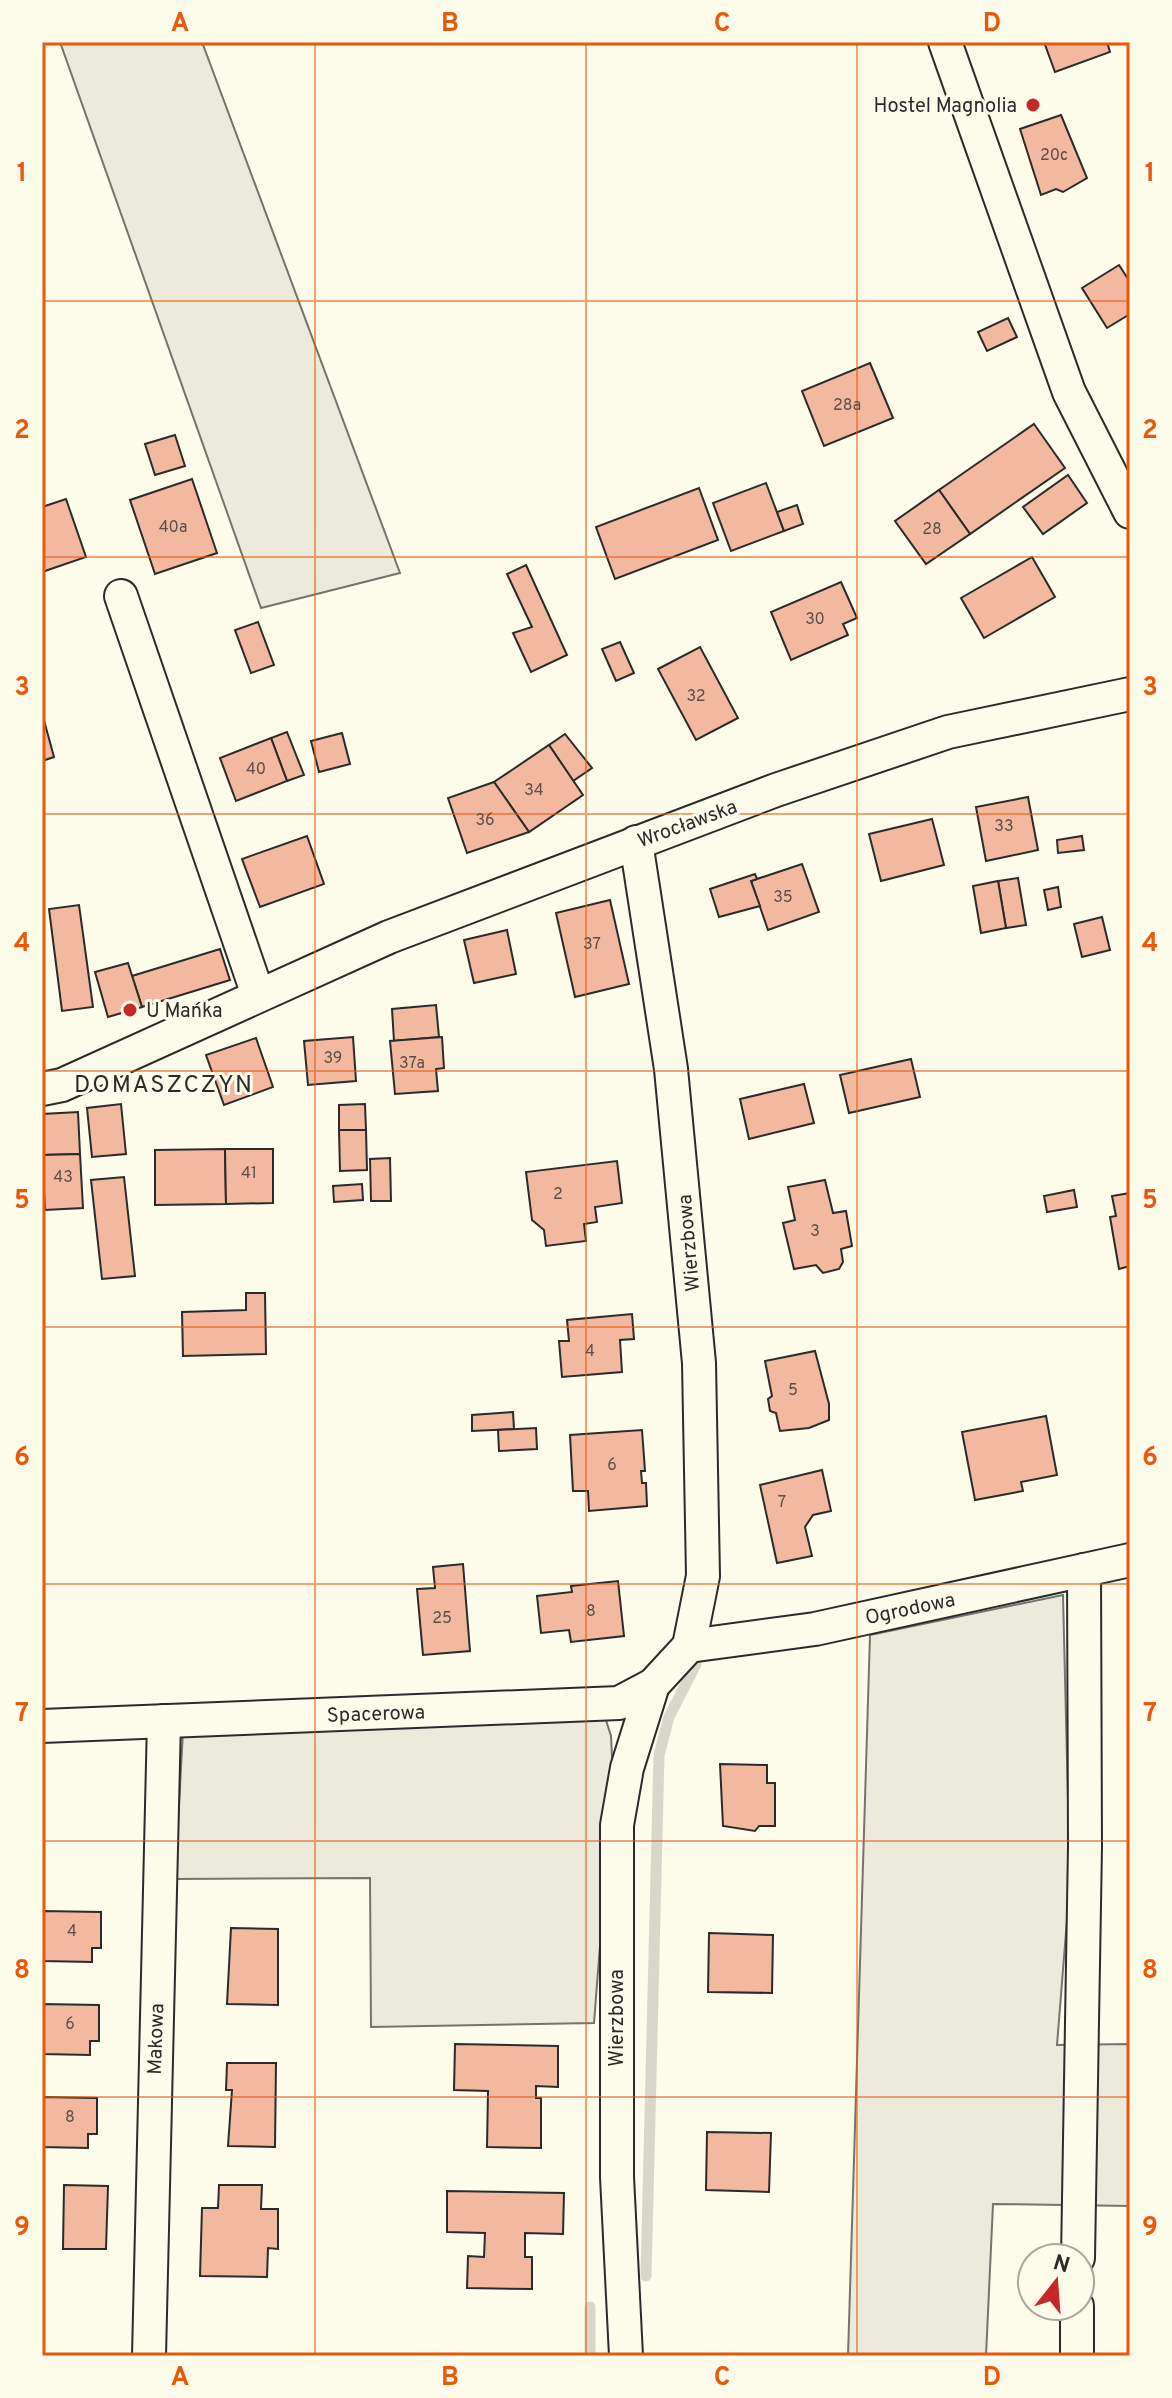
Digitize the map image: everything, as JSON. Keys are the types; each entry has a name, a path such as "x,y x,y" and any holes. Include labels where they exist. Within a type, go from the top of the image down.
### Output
{"street":[{"path":"945,42 1069,392 1130,512"},
{"path":"121,596 258,995"},
{"name":"Wrocławska","path":"42,1089 62,1085 389,937 636,842 948,732 1130,694"},
{"name":"Wierzbowa","path":"636,842 671,1069 699,1363 703,1576 689,1646"},
{"name":"Ogrodowa","path":"689,1646 815,1629 1130,1560"},
{"path":"1078,2242 1085,1846 1084,1570"},
{"name":"Spacerowa","path":"42,1726 619,1703 653,1685 689,1646"},
{"name":"Wierzbowa","path":"626,2356 617,2177 617,1825 627,1768 653,1685"},
{"name":"Makowa","path":"149,2356 164,1721"},
{"path":"1077,2322 1077,2356"}],"shaded area":[{"path":"60,42 202,42 400,573 261,608"},
{"path":"1063,1595 1070,1882 1057,2045 1130,2044 1130,2206 993,2204 986,2356 848,2356 870,1635"},
{"path":"604,1714 611,1736 613,1777 594,2023 371,2027 370,1878 175,1879 183,1731"}],"building":[{"path":"1044,42 1107,42 1110,52 1055,72"},
{"path":"1061,115 1087,178 1063,192 1056,189 1041,195 1020,129"},
{"path":"1119,265 1130,282 1130,314 1107,328 1082,288"},
{"path":"1008,318 1017,337 987,351 978,332"},
{"path":"870,363 893,418 824,446 802,391"},
{"path":"1034,424 1065,468 970,534 939,490"},
{"path":"175,435 185,466 155,475 145,444"},
{"path":"1068,475 1087,503 1043,534 1023,507"},
{"path":"192,479 217,553 155,574 130,500"},
{"path":"766,483 784,531 731,551 713,503"},
{"path":"699,488 718,540 615,579 596,527"},
{"path":"939,490 970,534 926,564 895,521"},
{"path":"66,499 86,557 42,572 42,507"},
{"path":"797,505 803,524 784,531 777,512"},
{"path":"1032,557 1055,597 984,638 961,598"},
{"path":"526,565 567,655 531,672 513,633 532,627 507,574"},
{"path":"841,582 857,618 843,624 848,635 791,660 771,612"},
{"path":"258,622 274,665 251,673 235,630"},
{"path":"620,642 634,673 616,681 602,649"},
{"path":"700,647 738,718 696,740 658,669"},
{"path":"42,713 54,757 42,761"},
{"path":"287,732 304,775 287,781 271,738"},
{"path":"342,733 350,764 319,772 311,741"},
{"path":"565,734 592,768 573,781 549,745"},
{"path":"271,738 287,781 236,801 220,758"},
{"path":"549,745 583,795 529,832 494,782"},
{"path":"494,782 529,832 467,853 448,798"},
{"path":"1028,797 1038,850 986,861 976,807"},
{"path":"932,819 944,865 881,881 869,834"},
{"path":"307,836 324,884 260,907 242,859"},
{"path":"1082,836 1084,850 1058,853 1057,840"},
{"path":"802,864 819,912 768,930 751,881"},
{"path":"755,874 757,879 751,881 760,906 719,917 710,889"},
{"path":"1018,878 1026,925 1006,928 998,881"},
{"path":"998,881 1006,928 981,933 973,886"},
{"path":"1058,887 1061,907 1048,910 1044,890"},
{"path":"610,900 629,984 575,997 556,913"},
{"path":"79,905 93,1007 62,1011 49,909"},
{"path":"1102,917 1110,950 1082,957 1074,924"},
{"path":"507,930 516,974 474,983 464,940"},
{"path":"220,949 230,980 142,1007 132,976"},
{"path":"128,963 142,1007 108,1017 95,972"},
{"path":"436,1005 439,1037 394,1041 392,1009"},
{"path":"353,1037 356,1081 308,1085 304,1041"},
{"path":"442,1037 444,1068 436,1069 438,1091 395,1094 390,1041"},
{"path":"256,1038 273,1087 224,1105 206,1055"},
{"path":"911,1059 920,1097 849,1113 840,1075"},
{"path":"804,1084 814,1123 749,1139 740,1099"},
{"path":"121,1104 126,1154 92,1157 87,1108"},
{"path":"365,1104 366,1130 339,1130 339,1105"},
{"path":"78,1112 80,1154 42,1155 42,1114"},
{"path":"339,1130 366,1130 367,1170 340,1171"},
{"path":"225,1149 226,1204 155,1205 155,1150"},
{"path":"225,1149 273,1149 273,1203 226,1204"},
{"path":"80,1154 83,1208 45,1210 42,1155"},
{"path":"390,1158 391,1201 371,1201 370,1159"},
{"path":"617,1161 622,1203 595,1207 597,1222 584,1224 586,1241 546,1246 544,1230 532,1220 526,1172"},
{"path":"124,1177 135,1276 102,1279 91,1180"},
{"path":"825,1180 833,1213 846,1211 852,1246 841,1249 843,1262 839,1269 823,1273 816,1265 794,1269 783,1223 795,1220 788,1187"},
{"path":"362,1184 363,1200 334,1202 333,1186"},
{"path":"1074,1190 1077,1207 1047,1212 1044,1196"},
{"path":"1130,1193 1130,1266 1119,1269 1110,1217 1116,1216 1112,1196"},
{"path":"246,1293 265,1293 266,1354 183,1356 182,1312 246,1310"},
{"path":"632,1314 634,1339 620,1340 622,1372 562,1377 559,1341 569,1341 567,1320"},
{"path":"815,1351 829,1404 829,1420 809,1428 780,1431 776,1413 770,1411 768,1399 772,1396 765,1361"},
{"path":"513,1412 514,1429 472,1431 472,1415"},
{"path":"1046,1416 1057,1475 1021,1482 1023,1491 975,1500 962,1432"},
{"path":"536,1428 537,1449 499,1451 498,1430"},
{"path":"642,1430 645,1471 641,1471 642,1483 646,1483 647,1506 589,1511 588,1491 573,1491 570,1435"},
{"path":"822,1470 831,1511 813,1515 805,1527 812,1556 777,1563 760,1485"},
{"path":"463,1564 470,1651 423,1655 417,1589 435,1588 433,1567"},
{"path":"618,1581 624,1636 571,1642 569,1630 541,1633 537,1596 572,1592 571,1586"},
{"path":"720,1764 767,1765 767,1783 775,1783 775,1826 759,1826 755,1831 723,1826"},
{"path":"42,1911 101,1912 101,1948 92,1948 92,1962 42,1961"},
{"path":"231,1928 278,1929 278,2005 227,2004"},
{"path":"709,1933 773,1935 772,1993 708,1992"},
{"path":"42,2004 99,2005 99,2041 90,2041 90,2055 42,2054"},
{"path":"455,2044 558,2046 558,2087 536,2086 536,2098 541,2098 541,2148 487,2147 488,2091 454,2090"},
{"path":"227,2063 276,2063 275,2147 228,2146 232,2090 226,2090"},
{"path":"42,2097 97,2098 97,2134 88,2134 88,2148 42,2147"},
{"path":"707,2132 771,2133 769,2192 706,2190"},
{"path":"64,2185 108,2186 106,2249 63,2249"},
{"path":"219,2185 262,2185 261,2209 278,2209 278,2249 268,2248 267,2277 200,2276 202,2208 218,2208"},
{"path":"447,2191 564,2193 563,2234 525,2233 525,2257 532,2257 532,2289 467,2288 468,2256 484,2257 485,2233 447,2232"}],"waterway":[{"path":"646,2276 659,1755 669,1717 696,1664"},
{"path":"590,2307 590,2356"}],"place":[{"name":"Hostel Magnolia","path":"1033,105"},
{"name":"U Mańka","path":"130,1010"}],"district":[{"name":"DOMASZCZYN","path":"164,1084"}]}
